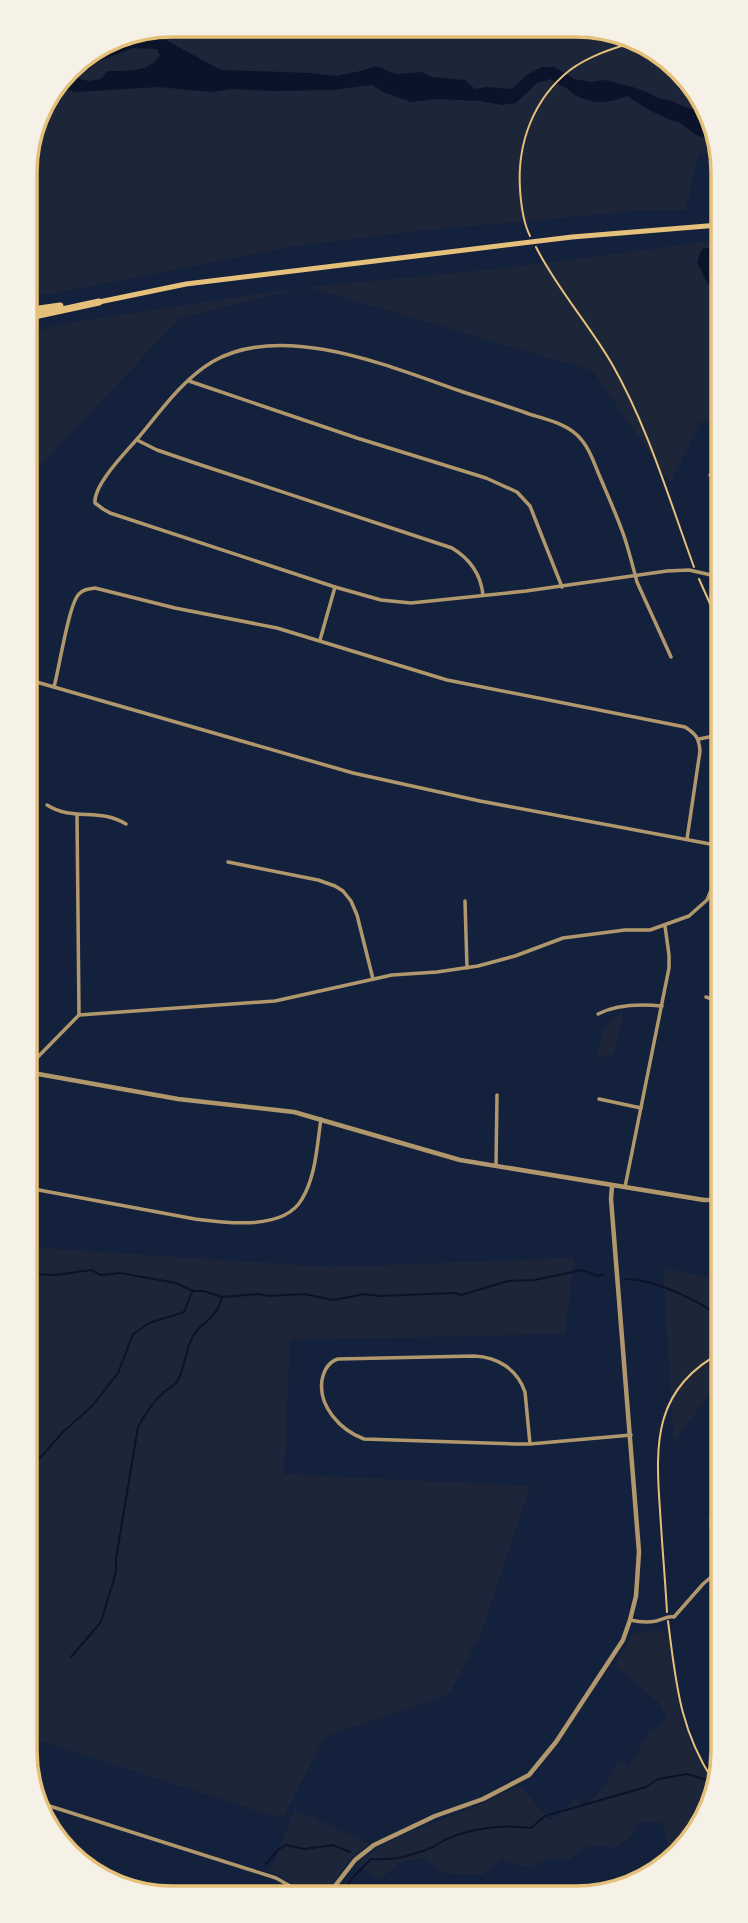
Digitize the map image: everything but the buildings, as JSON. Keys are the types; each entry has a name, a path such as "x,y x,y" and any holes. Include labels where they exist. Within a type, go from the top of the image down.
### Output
{"highway":[{"path":"37,310 99,302"},
{"path":"37,315 99,302"}],"main road":[{"path":"99,302 186,284 513,244 711,226"}],"street":[{"path":"671,657 635,576 624,537 588,449 575,433 561,425 335,351 309,346 272,346 230,354 212,362 189,381 137,440 98,489 94,500 100,508 110,513 335,587 402,603 562,587 635,576 667,571 696,571 711,575"},
{"path":"189,381 508,487 524,498 530,506 562,587"},
{"path":"137,440 157,450 452,548 472,565 482,586 483,595"},
{"path":"320,640 335,587"},
{"path":"54,687 69,619 77,595 84,590 95,588 175,608 277,628 447,680 673,724 694,732 699,739 700,751 687,839"},
{"path":"37,682 353,773 480,801 711,844"},
{"path":"699,739 711,736"},
{"path":"47,805 61,813 104,815 126,824"},
{"path":"77,815 79,1015"},
{"path":"228,862 318,880 343,891 357,915 373,979"},
{"path":"37,1059 79,1015 275,1002 392,975 467,968 515,956 563,938 625,930 650,930 665,926 689,916 707,900 711,890"},
{"path":"466,901 467,968"},
{"path":"625,1188 662,1006 669,960 665,926"},
{"path":"706,997 711,999"},
{"path":"598,1014 618,1007 662,1006"},
{"path":"37,1072 178,1098 294,1112 460,1160 711,1200"},
{"path":"496,1165 497,1095"},
{"path":"599,1099 641,1108"},
{"path":"37,1190 204,1220 267,1222 289,1213 304,1196 315,1158 321,1119"},
{"path":"334,1886 347,1868 374,1845 435,1816 483,1799 529,1775 598,1678 622,1640 630,1620 638,1584 639,1552 612,1186"},
{"path":"530,1444 525,1392 518,1377 512,1370 484,1357 338,1359 332,1361 323,1374 321,1393 328,1409 346,1430 373,1440 498,1445 530,1444 631,1435"},
{"path":"630,1620 652,1622 667,1616 674,1618 711,1577"},
{"path":"48,1806 276,1878 290,1886"}],"path":[{"path":"531,238 521,203 519,177 521,151 530,122 541,103 569,71 596,54 623,45"},
{"path":"536,247 599,344 623,387 639,421 711,605"},
{"path":"710,1773 697,1752 683,1716 667,1616 658,1442 668,1407 684,1381 711,1359"}],"shaded area":[{"path":"161,38 221,70 335,76 376,66 396,74 422,72 431,77 465,80 475,89 512,89 527,75 542,67 554,67 574,79 591,82 605,80 636,88 696,110 707,138 696,135 680,123 651,111 627,96 595,102 575,95 551,79 537,83 516,103 502,105 436,99 411,102 372,85 333,90 233,89 211,92 159,87 76,92 65,89 76,76 97,59 137,41","holes":["132,48 157,49 160,55 143,68 107,71 101,79 88,81 76,78 100,61"]},
{"path":"145,39 603,39 636,51 665,70 689,97 707,137 710,153 698,154 686,210 635,211 409,232 295,246 37,295 37,163 41,137 59,97 76,76 104,55"},
{"path":"711,241 711,423 700,422 670,483 593,371 308,287 507,268"},
{"path":"711,248 711,287 697,262 702,249"},
{"path":"304,287 179,319 37,469 37,331 62,324"},
{"path":"623,1013 614,1054 597,1058 602,1030"},
{"path":"37,1248 329,1267 574,1258 565,1334 290,1340 284,1474 530,1486 480,1636 449,1694 325,1737 282,1819 37,1740"},
{"path":"663,1268 711,1279 711,1391 674,1443"},
{"path":"659,1630 668,1637 685,1729 709,1776 693,1819 672,1847 668,1850 663,1823 639,1822 633,1835 615,1848 589,1847 567,1861 551,1858 529,1868 502,1859 481,1875 443,1873 424,1858 401,1862 380,1879 356,1865 394,1840 520,1786 550,1820 577,1798 584,1807 605,1786 617,1761 629,1767 649,1732 659,1728 666,1715 659,1703 615,1665 633,1633"},
{"path":"295,1809 369,1844 351,1858 331,1886 298,1886 270,1871"}],"waterway":[{"path":"37,1274 92,1270 100,1275 120,1273 176,1283 193,1291 204,1291 222,1297 304,1294 333,1300 365,1294 461,1295 508,1281 535,1280 582,1270 597,1276 604,1274"},
{"path":"625,1279 663,1287 711,1311"},
{"path":"37,1460 92,1406 118,1373 133,1334 149,1323 184,1312 192,1292"},
{"path":"71,1657 101,1622 116,1572 138,1427 156,1400 178,1381 193,1336 216,1311 222,1298"},
{"path":"346,1886 371,1859 404,1857 479,1829 510,1826 531,1828 545,1816 646,1787 658,1779 687,1774 708,1780"},
{"path":"266,1864 286,1845 304,1849 333,1845 350,1852"}]}
